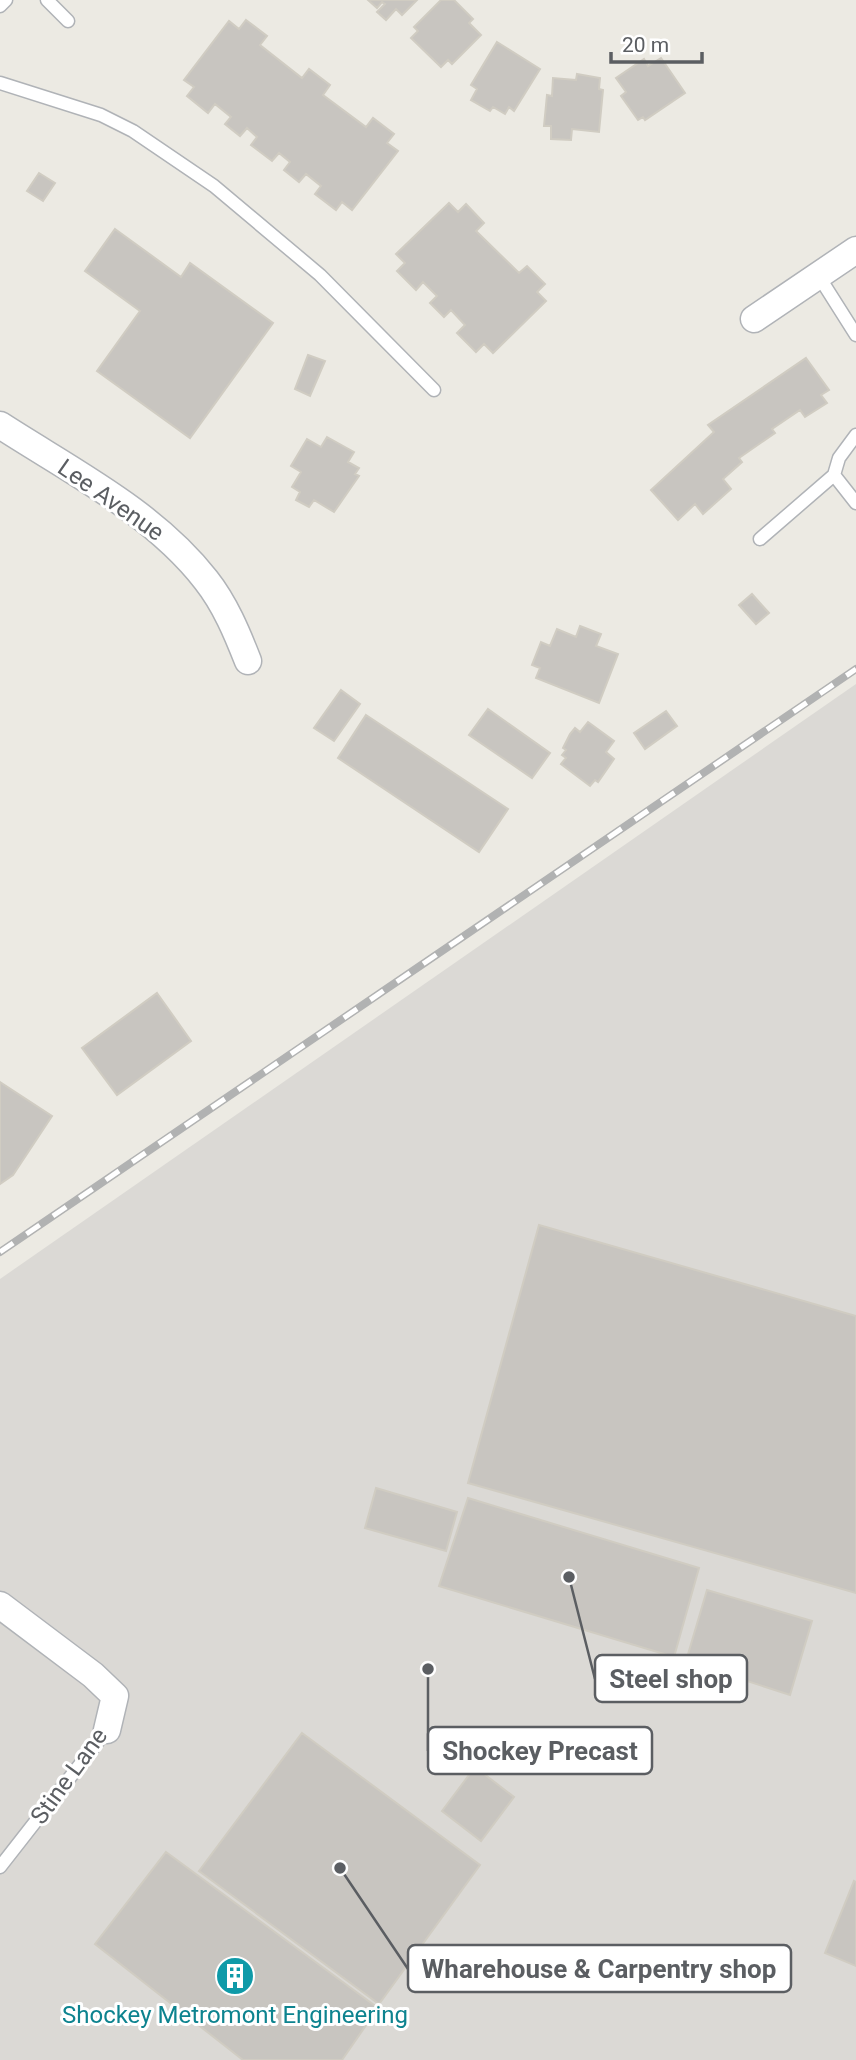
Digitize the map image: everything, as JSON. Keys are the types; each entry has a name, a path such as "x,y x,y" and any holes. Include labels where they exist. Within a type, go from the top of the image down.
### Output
{"street":[{"path":"754,319 856,250"},
{"name":"Lee Avenue","path":"0,425 144,519 177,547 213,590 231,619 248,661"},
{"name":"Stine Lane","path":"0,1605 93,1675 115,1696 107,1730"}],"lane":[{"path":"0,6 6,0"},
{"path":"47,0 68,21"},
{"path":"0,83 101,115 133,131 214,186 320,275 434,390"},
{"path":"818,275 856,335"},
{"path":"760,539 834,475 839,458 856,435"},
{"path":"834,475 856,502"},
{"name":"Stine Lane","path":"0,1867 107,1730"}],"shaded area":[{"path":"856,684 856,2060 0,2060 0,1279"}],"building":[{"path":"368,0 417,0 402,15 396,9 386,20 377,12 385,4 382,2 377,8"},
{"path":"441,0 454,0 473,19 469,23 481,35 452,64 448,60 441,67 411,38 418,31 414,27"},
{"path":"246,20 267,36 260,45 302,78 309,69 330,85 323,95 366,127 373,118 394,134 387,143 398,151 352,210 342,202 336,210 315,194 321,186 306,174 299,182 284,170 290,162 279,153 272,161 251,145 257,137 247,128 240,136 225,124 231,117 215,104 208,113 187,96 194,87 184,80 229,21 239,29"},
{"path":"497,42 540,69 514,111 509,107 505,114 493,107 490,111 471,100 477,89 471,85"},
{"path":"661,58 685,93 645,120 643,117 638,120 621,96 626,92 616,78 644,59 648,66"},
{"path":"577,74 600,78 599,89 603,90 599,132 572,129 571,140 551,139 551,126 544,126 547,95 552,96 553,78 576,80"},
{"path":"39,173 55,183 43,201 27,191"},
{"path":"449,203 458,212 466,204 484,223 476,231 519,273 527,266 545,284 537,292 546,301 493,353 484,344 476,352 457,333 465,325 451,310 444,317 430,303 437,296 423,282 416,290 397,271 405,263 396,254"},
{"path":"115,229 181,277 190,263 273,323 190,438 97,371 140,311 85,271"},
{"path":"308,355 325,361 310,396 295,389"},
{"path":"806,358 829,390 821,395 827,403 805,417 800,410 772,429 775,433 739,458 742,462 723,479 731,489 703,514 695,504 678,520 651,490 714,432 708,425"},
{"path":"327,437 354,452 348,462 359,468 355,474 359,476 334,512 314,500 309,507 296,500 300,492 292,487 301,472 291,466 307,439 321,447"},
{"path":"752,594 769,613 756,624 739,605"},
{"path":"580,626 601,634 596,646 618,654 599,703 536,678 540,668 532,665 541,642 550,646 557,629 576,637"},
{"path":"341,690 360,704 334,741 314,728"},
{"path":"488,709 550,753 532,778 469,735"},
{"path":"666,711 677,726 645,749 634,733"},
{"path":"366,715 508,809 479,852 338,758"},
{"path":"588,722 614,741 606,752 614,759 598,782 595,780 590,786 561,764 566,758 562,755 566,750 563,748 570,734 575,728 580,732"},
{"path":"157,993 191,1041 117,1095 82,1048"},
{"path":"0,1082 52,1116 13,1175 0,1184"},
{"path":"539,1225 856,1316 856,1593 468,1483"},
{"path":"376,1488 457,1512 446,1551 365,1528"},
{"path":"468,1498 699,1568 674,1657 439,1586"},
{"path":"707,1590 812,1621 790,1695 686,1661"},
{"path":"302,1733 480,1865 379,2004 199,1871"},
{"path":"475,1767 514,1797 481,1841 442,1811"},
{"name":"Shockey Metromont Engineering","path":"166,1852 378,2008 342,2060 243,2060 95,1944"},
{"path":"854,1881 856,1882 856,1966 825,1953"}],"railway":[{"path":"0,1252 856,669"}],"place":[{"name":"Steel shop","path":"569,1577"},
{"name":"Shockey Precast","path":"428,1669"},
{"name":"Wharehouse & Carpentry shop","path":"340,1868"},
{"name":"Shockey Metromont Engineering","path":"235,1976"}]}
